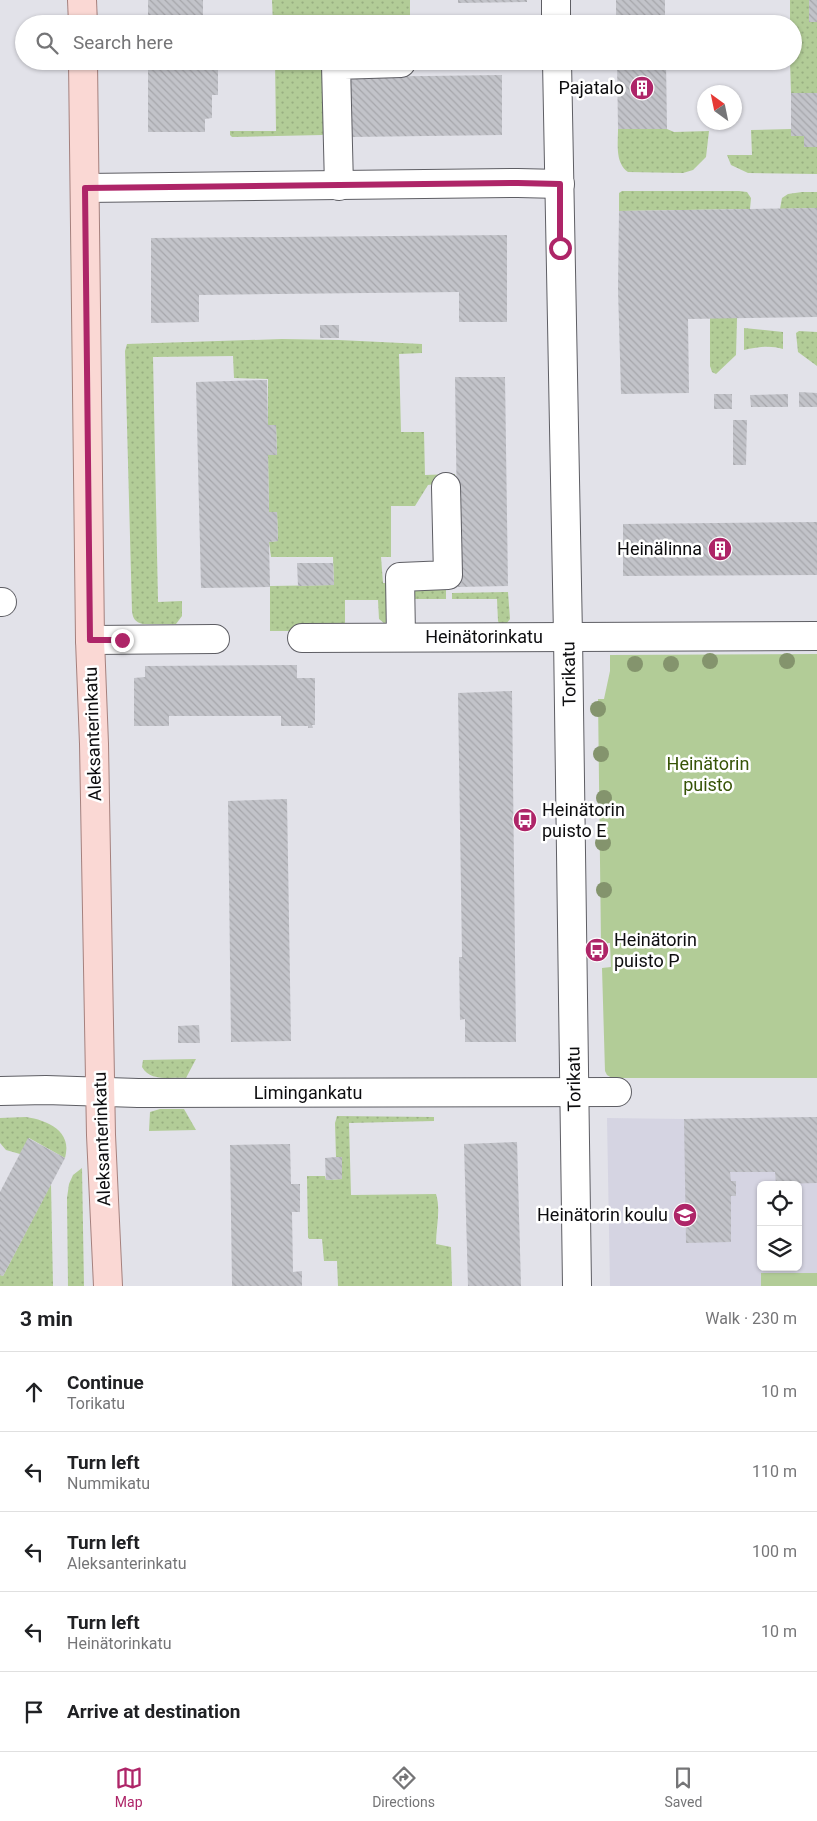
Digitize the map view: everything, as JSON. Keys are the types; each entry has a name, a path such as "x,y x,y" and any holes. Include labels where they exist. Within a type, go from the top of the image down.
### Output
{"main road":[{"path":"82,0 83,15"},
{"name":"Aleksanterinkatu","path":"83,70 90,640 94,744 100,1092 108,1286"}],"street":[{"path":"556,0 556,15"},
{"path":"336,70 339,186"},
{"name":"Torikatu","path":"557,70 568,636 577,1286"},
{"path":"85,188 560,184"},
{"path":"401,637 400,577 448,575 446,487"},
{"name":"Heinätorinkatu","path":"302,638 817,636"},
{"path":"90,640 215,639"},
{"name":"Limingankatu","path":"0,1091 617,1092"}],"shaded area":[{"name":"Heinätorin koulu","path":"817,1117 817,1286 610,1286 607,1118"}],"green space":[{"path":"272,0 410,0 410,15 273,15"},
{"path":"790,0 809,0 809,22 817,22 817,93 791,93 790,70 802,70 802,15 790,15"},
{"path":"275,70 324,70 325,134 232,137 230,135 230,131 276,131"},
{"path":"618,129 667,129 674,132 709,131 706,157 693,170 683,173 628,172 621,164 619,158"},
{"path":"791,129 792,136 804,136 804,147 817,147 817,174 748,173 731,165 727,155 752,155 751,130"},
{"path":"622,191 747,192 751,198 750,209 619,211 619,193"},
{"path":"817,192 817,208 780,209 782,198 788,194"},
{"path":"710,318 737,318 736,355 716,374 712,372 710,366"},
{"path":"744,328 783,332 783,349 764,347 744,350"},
{"path":"799,331 817,332 817,366 798,352 796,333"},
{"path":"282,339 422,344 422,353 399,354 401,432 424,432 425,475 455,474 455,481 428,485 415,506 391,506 391,557 381,557 383,583 392,583 388,622 384,623 379,619 378,600 345,600 345,623 321,624 308,631 270,631 270,586 334,585 333,557 271,557 269,542 278,541 277,512 269,512 268,455 277,455 276,425 268,425 268,379 234,378 233,356 153,357 158,602 182,601 182,616 176,624 143,624 136,621 132,611 125,351 127,344"},
{"path":"411,584 446,587 446,599 407,599"},
{"path":"508,592 510,619 507,623 499,623 498,621 497,599 452,599 452,593"},
{"name":"Heinätorin puisto","path":"817,654 817,1078 612,1078 605,1071 602,968 611,967 610,943 601,943 598,699 604,699 610,671 610,655"},
{"path":"196,1059 186,1078 155,1077 146,1072 142,1067 143,1060"},
{"path":"160,1109 184,1109 196,1130 149,1131 150,1112"},
{"path":"337,1116 434,1117 434,1121 349,1123 351,1195 436,1194 438,1212 436,1244 451,1247 452,1286 338,1286 337,1261 324,1261 322,1239 309,1239 308,1237 307,1176 325,1176 326,1180 342,1179 342,1158 336,1157 335,1123"},
{"path":"26,1117 50,1124 62,1134 66,1149 65,1158 29,1138 20,1154 6,1150 0,1143 0,1118"},
{"path":"82,1168 84,1286 68,1286 67,1198 69,1184 73,1175"},
{"path":"51,1184 53,1286 0,1286 0,1275 3,1276"},
{"path":"761,1273 817,1273 817,1286 761,1286"}],"building":[{"path":"148,0 203,0 203,15 148,15"},
{"path":"458,0 527,0 527,2 458,3"},
{"path":"616,0 665,0 665,15 616,15"},
{"path":"809,0 817,0 817,22 809,22"},
{"path":"148,70 218,70 218,95 212,95 212,118 205,119 205,132 148,132"},
{"name":"Pajatalo","path":"617,70 666,70 667,129 618,129"},
{"path":"502,75 502,135 351,137 350,77"},
{"path":"791,93 817,93 817,147 804,147 804,136 791,136"},
{"path":"817,208 817,317 688,319 689,393 621,394 618,289 619,211"},
{"path":"507,235 507,322 459,322 459,292 199,295 199,322 151,323 151,238"},
{"path":"320,325 339,325 339,338 320,338"},
{"path":"455,377 505,377 508,586 458,587"},
{"path":"267,380 268,425 276,425 277,455 268,455 269,512 277,512 278,541 269,542 270,587 201,588 196,382"},
{"path":"799,392 817,393 817,407 799,407"},
{"path":"714,394 732,394 732,409 714,409"},
{"path":"788,394 788,407 751,407 750,395"},
{"path":"733,420 747,420 746,465 733,465"},
{"name":"Heinälinna","path":"817,522 817,575 623,576 623,524"},
{"path":"297,563 333,563 334,585 298,586"},
{"path":"297,665 297,678 315,678 315,725 312,725 313,728 308,728 308,726 281,726 281,716 169,716 169,726 134,726 134,678 145,677 145,666"},
{"path":"512,691 516,1042 465,1042 465,1019 460,1020 459,957 462,957 458,693"},
{"path":"287,799 291,1041 231,1042 228,801"},
{"path":"199,1025 200,1043 178,1043 178,1026"},
{"path":"817,1117 817,1183 776,1181 775,1172 730,1172 731,1181 736,1181 736,1196 731,1196 731,1242 686,1243 684,1119"},
{"path":"28,1138 65,1158 3,1276 0,1275 0,1192"},
{"path":"517,1142 521,1286 468,1286 464,1144"},
{"path":"290,1144 291,1184 300,1184 300,1212 292,1212 293,1272 302,1271 302,1286 232,1286 230,1145"},
{"path":"342,1157 342,1179 326,1180 325,1158"}],"place":[{"name":"Pajatalo","path":"642,88"},
{"name":"Heinälinna","path":"720,549"},
{"name":"Heinätorin puisto E","path":"525,820"},
{"name":"Heinätorin puisto P","path":"597,950"},
{"name":"Heinätorin koulu","path":"685,1215"}],"route":[{"path":"122,640 90,640 85,188 560,184 560,248"}]}
